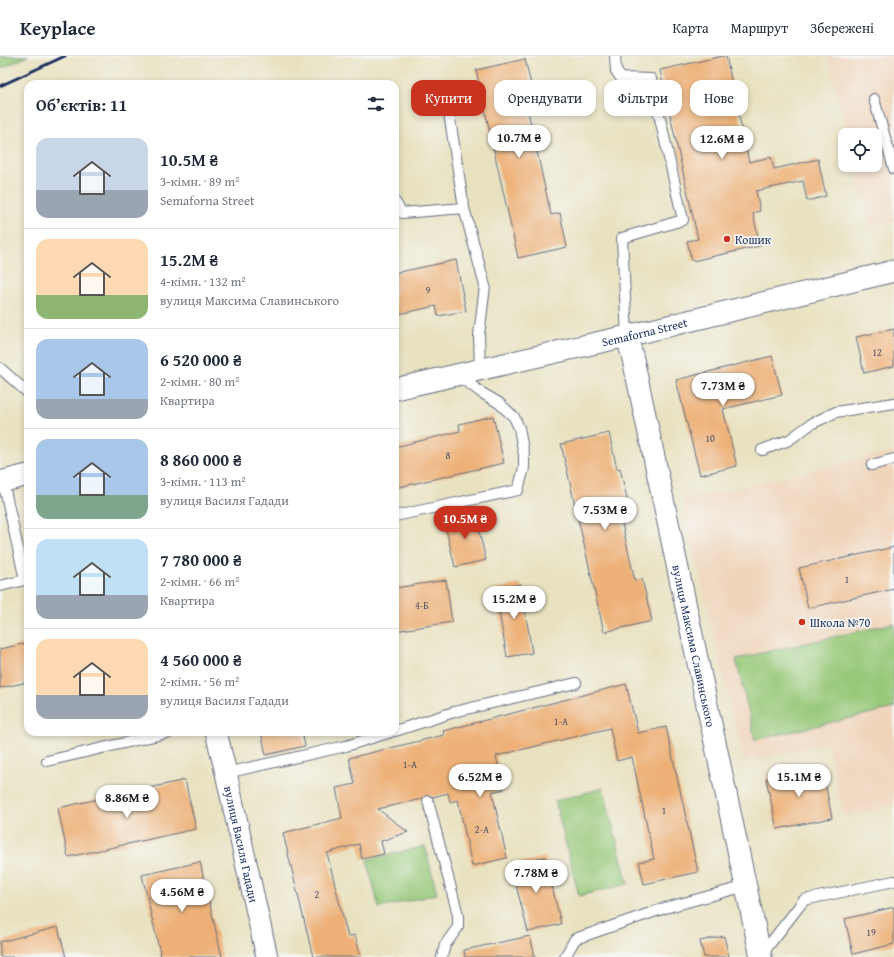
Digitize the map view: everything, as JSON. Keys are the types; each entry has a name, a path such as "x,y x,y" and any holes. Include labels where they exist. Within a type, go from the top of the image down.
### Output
{"street":[{"name":"Semaforna Street","path":"399,388 627,336 894,271"},
{"name":"вулиця Максима Славинського","path":"627,336 637,375 761,956"},
{"path":"2,482 24,476"},
{"name":"вулиця Василя Гадади","path":"217,736 267,957"}],"lane":[{"path":"615,56 616,71 621,78 651,79 682,220 622,238 627,336"},
{"path":"874,99 894,169"},
{"path":"449,116 464,208 484,286 479,335 480,369"},
{"path":"399,208 402,213 464,208"},
{"path":"0,368 24,389"},
{"path":"399,515 518,490 524,468 524,455 519,428 514,418 499,403 457,375"},
{"path":"762,450 789,440 811,424 836,412 894,403"},
{"path":"872,464 894,459"},
{"path":"2,482 24,576"},
{"path":"0,586 24,580"},
{"path":"399,730 454,712 576,683"},
{"path":"47,761 153,736"},
{"path":"226,773 346,746 379,736"},
{"path":"428,801 458,915 458,927 445,945 442,957"},
{"path":"761,956 804,900 894,880"},
{"path":"565,957 575,939 665,908 746,886"}],"shaded area":[{"path":"828,56 894,56 894,221 870,227 857,172 882,172 882,128 845,128"},
{"name":"Школа №70","path":"894,451 894,805 844,817 827,743 744,762 682,501"}],"green space":[{"path":"0,56 28,56 0,69"},
{"path":"894,623 894,708 755,740 736,659"},
{"path":"603,788 628,884 579,896 555,801"},
{"path":"425,846 437,894 379,908 367,860"}],"building":[{"path":"726,56 731,80 690,80 690,116 739,116 749,162 771,157 774,169 818,159 826,196 807,201 803,181 756,191 760,211 753,213 760,246 692,261 687,241 698,239 670,116 682,116 682,80 662,80 660,70"},
{"path":"525,59 530,80 494,80 494,116 529,116 551,215 560,213 567,247 518,258 486,115 486,80 478,80 476,70"},
{"path":"456,260 466,311 438,316 436,306 399,314 399,272"},
{"path":"894,329 894,366 864,373 856,337"},
{"path":"772,356 782,395 723,409 737,466 700,475 676,380"},
{"path":"493,416 504,463 399,487 399,446 460,431 459,424"},
{"path":"609,433 617,469 620,468 628,503 618,506 635,581 642,579 652,621 604,632 561,444"},
{"path":"475,514 486,560 455,567 444,521"},
{"path":"894,547 894,589 808,608 799,568"},
{"path":"446,580 452,622 399,630 399,587"},
{"path":"521,584 532,653 507,657 495,589"},
{"path":"24,644 24,683 0,688 0,649"},
{"path":"626,684 638,733 666,727 698,872 644,884 639,862 654,859 632,757 617,761 610,728 496,756 504,789 492,792 507,858 472,866 458,800 450,802 448,793 433,797 427,795 422,799 378,809 408,832 381,841 384,854 362,859 359,844 327,853 348,937 355,935 361,957 313,957 283,833 342,818 336,788 355,784 349,758 444,735 443,731"},
{"path":"262,736 303,736 305,746 266,755"},
{"path":"822,767 832,818 777,829 766,779"},
{"path":"185,780 196,829 68,857 58,808"},
{"path":"545,857 561,924 528,932 511,865"},
{"path":"200,862 222,957 161,957 142,875"},
{"path":"894,907 894,944 853,954 845,919"},
{"path":"58,927 66,957 0,957 0,942"},
{"path":"530,936 535,957 465,957 464,950"},
{"path":"724,936 729,957 704,957 700,941"}],"railway":[{"path":"0,86 65,56"}],"place":[{"name":"Кошик","path":"727,239"},
{"name":"Школа №70","path":"802,622"}]}
